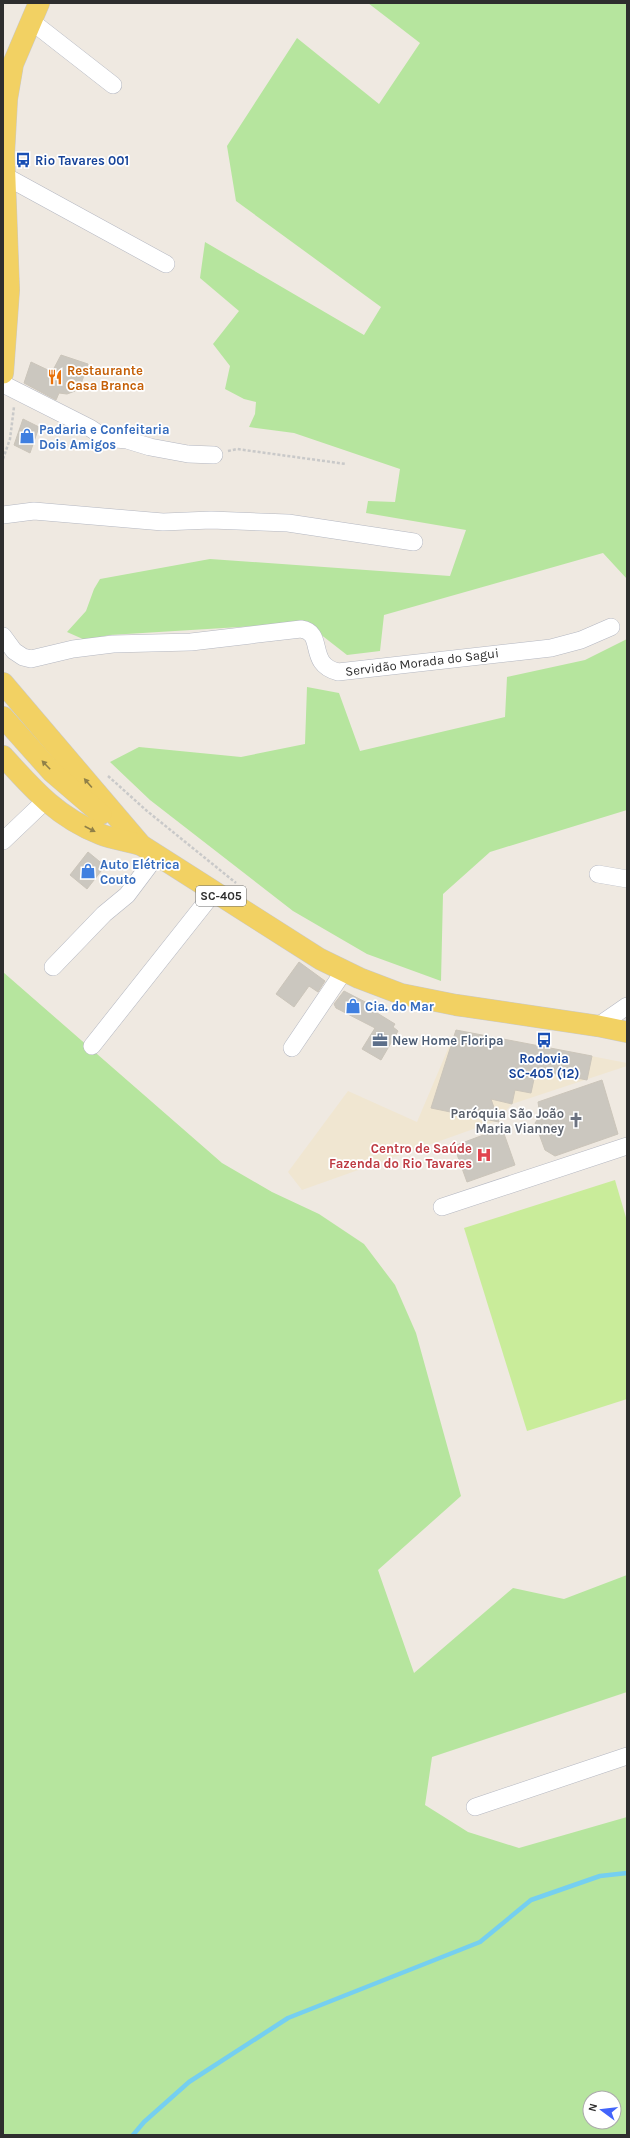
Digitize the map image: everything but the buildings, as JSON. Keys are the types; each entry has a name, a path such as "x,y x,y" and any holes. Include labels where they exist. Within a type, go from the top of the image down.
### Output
{"main road":[{"path":"3,371 9,290 5,176 8,99 13,64 35,12"},
{"path":"3,683 149,850"},
{"name":"SC-405","path":"3,717 52,772 117,827 149,850 320,959 344,971 395,992 426,1000 598,1026 627,1032"},
{"name":"SC-405","path":"3,756 45,801 72,820 100,835 149,850"}],"street":[{"path":"35,12 113,85"},
{"path":"5,176 166,264"},
{"path":"3,384 90,428 104,438 127,440 150,447 188,454 214,454"},
{"path":"3,515 34,510 163,522 210,520 288,523 414,542"},
{"name":"Servidão Morada do Sagui","path":"3,636 14,651 23,657 31,659 74,649 112,644 191,642 301,629 308,630 313,635 323,666 338,672 551,648 581,640 611,626"},
{"path":"3,841 45,801"},
{"path":"53,967 104,914 127,895 149,850"},
{"path":"598,874 627,879"},
{"path":"92,1046 214,892"},
{"path":"292,1048 344,971"},
{"path":"598,1026 627,1006"},
{"path":"442,1207 627,1146"},
{"path":"475,1807 627,1756"}],"path":[{"path":"214,454 237,449 346,464"},
{"path":"107,776 147,811 238,884"}],"shaded area":[{"path":"456,1030 627,1063 627,1066 512,1104 496,1121 302,1190 288,1172 348,1091 417,1122"}],"green space":[{"path":"368,3 627,3 627,579 603,553 384,615 380,651 347,655 306,623 110,635 85,640 67,632 86,611 94,589 100,579 210,559 450,576 466,530 366,513 368,501 395,502 400,469 294,433 249,427 255,414 256,402 244,399 225,389 230,366 213,344 239,311 200,278 205,242 364,335 381,307 236,201 227,146 297,38 379,104 420,43"},
{"path":"627,639 627,810 490,852 443,894 441,981 367,954 293,911 150,800 110,762 139,747 241,757 305,744 307,687 339,693 360,751 505,717 507,677 585,660"},
{"path":"3,972 222,1163 272,1192 319,1214 364,1244 395,1285 416,1333 461,1496 378,1570 414,1673 513,1588 564,1599 627,1575 627,1692 432,1757 425,1805 468,1832 519,1848 627,1817 627,2135 3,2135"},
{"path":"615,1180 627,1221 627,1399 527,1431 464,1228"}],"waterway":[{"path":"133,2135 144,2122 189,2082 288,2018 480,1942 531,1900 600,1876 627,1873"}],"place":[{"name":"Rio Tavares 001","path":"23,160"},
{"name":"Restaurante Casa Branca","path":"55,377"},
{"name":"Padaria e Confeitaria Dois Amigos","path":"27,436"},
{"name":"Auto Elétrica Couto","path":"88,871"},
{"name":"Cia. do Mar","path":"353,1006"},
{"name":"New Home Floripa","path":"380,1040"},
{"name":"Rodovia SC-405 (12)","path":"544,1040"},
{"name":"Paróquia São João Maria Vianney","path":"576,1120"},
{"name":"Centro de Saúde Fazenda do Rio Tavares","path":"484,1155"}]}
